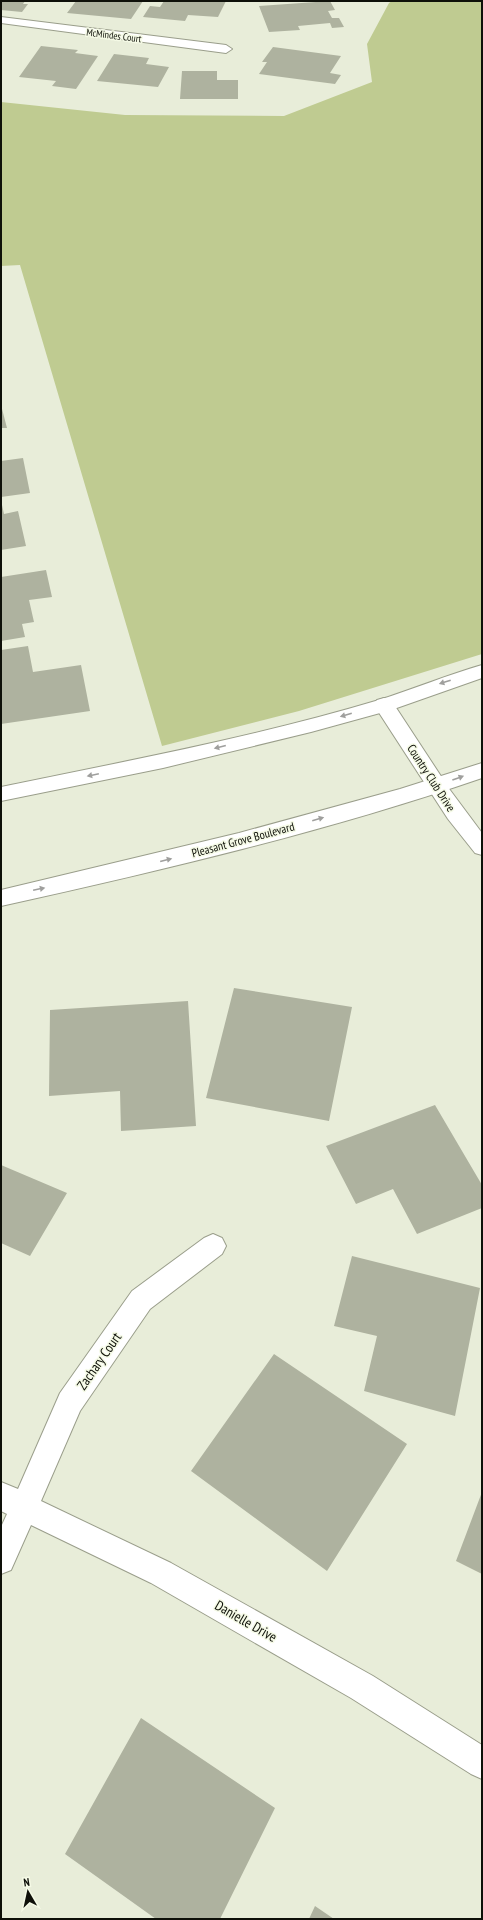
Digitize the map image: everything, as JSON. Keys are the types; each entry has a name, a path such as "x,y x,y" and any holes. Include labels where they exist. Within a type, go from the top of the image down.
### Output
{"street":[{"name":"McMindes Court","path":"1,20 226,49"},
{"path":"1,794 164,761 310,725 384,705 482,671"},
{"name":"Country Club Drive","path":"384,705 435,787 458,820 482,847"},
{"name":"Pleasant Grove Boulevard","path":"1,898 142,866 249,839 435,787 482,770"},
{"name":"Zachary Court","path":"1,1560 12,1500 70,1402 141,1300 213,1246"},
{"name":"Danielle Drive","path":"12,1500 161,1573 362,1687 482,1763"}],"green space":[{"path":"392,1 482,1 482,654 299,711 162,746 20,265 1,266 1,102 125,115 284,116 372,82 367,44 389,3"}],"building":[{"path":"1,1 25,1 23,4 28,4 22,12 1,10"},
{"path":"76,1 143,1 131,19 67,13"},
{"path":"164,1 226,1 218,17 188,15 185,21 143,17 150,6 160,7"},
{"path":"330,1 335,10 328,11 332,18 339,18 344,27 332,28 330,23 298,26 300,30 269,32 259,6"},
{"path":"41,46 78,50 75,53 98,56 76,89 52,86 56,81 19,77"},
{"path":"273,47 341,56 330,73 341,75 335,84 259,74 267,62 262,62"},
{"path":"114,54 149,58 146,64 169,67 158,87 97,81"},
{"path":"182,71 217,71 217,80 238,80 238,99 180,99"},
{"path":"1,405 7,428 1,428"},
{"path":"23,458 30,493 1,497 1,461"},
{"path":"2,505 4,514 18,511 26,546 1,550"},
{"path":"46,570 52,597 29,600 34,622 22,624 25,637 1,641 1,577"},
{"path":"28,646 33,672 81,665 90,711 1,724 1,650"},
{"path":"234,988 352,1007 329,1121 206,1098"},
{"path":"188,1001 196,1126 121,1131 120,1091 49,1096 50,1010"},
{"path":"435,1105 482,1185 482,1208 417,1234 393,1189 356,1204 326,1146"},
{"path":"1,1165 67,1193 30,1256 1,1243"},
{"path":"352,1256 480,1288 455,1416 364,1391 377,1336 334,1326"},
{"path":"274,1354 407,1444 327,1571 191,1471"},
{"path":"482,1492 482,1574 456,1561"},
{"path":"141,1718 275,1808 220,1919 156,1919 65,1854"},
{"path":"315,1906 334,1919 309,1919"}]}
